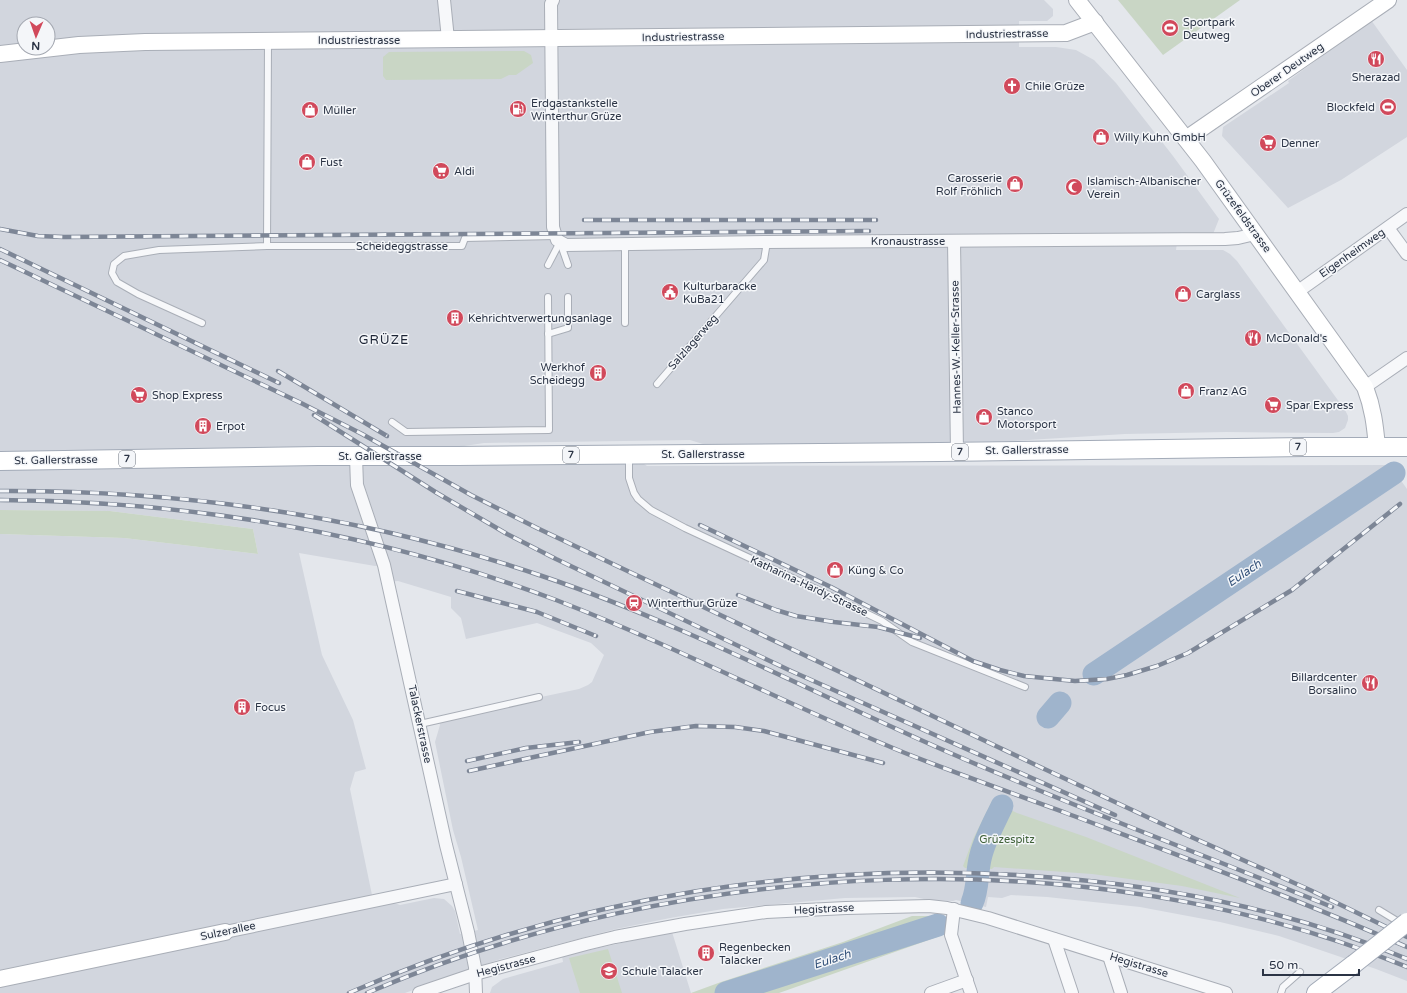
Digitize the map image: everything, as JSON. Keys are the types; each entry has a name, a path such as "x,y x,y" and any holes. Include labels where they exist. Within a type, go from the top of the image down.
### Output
{"main road":[{"name":"St. Gallerstrasse","path":"0,461 356,456 1407,447"},
{"path":"1316,993 1407,922"}],"street":[{"path":"444,0 448,39"},
{"path":"553,0 551,4 553,227 557,239"},
{"name":"Grüzefeldstrasse","path":"1077,0 1203,161 1365,387 1372,404 1377,447"},
{"name":"Oberer Deutweg","path":"1186,139 1388,0"},
{"name":"Industriestrasse","path":"0,54 86,45 146,42 1066,33 1095,22"},
{"name":"Eigenheimweg","path":"1296,292 1407,214"},
{"path":"1388,228 1407,254"},
{"name":"Kronaustrasse","path":"557,239 566,244 625,244 1225,239 1256,234"},
{"name":"Hannes-W.-Keller-Strasse","path":"954,241 957,452"},
{"path":"1365,387 1407,358"},
{"name":"Talackerstrasse","path":"356,456 358,485 384,565 446,845 471,946 476,993"},
{"name":"Sulzerallee","path":"0,979 456,884"},
{"name":"Hegistrasse","path":"419,993 475,974 615,937 726,917 766,912 929,906 954,909 1109,956 1201,990 1226,993"},
{"path":"954,909 951,935 971,993"},
{"path":"1054,939 1072,993"},
{"path":"1109,956 1121,993"},
{"path":"931,993 967,980"}],"lane":[{"path":"202,323 138,294 117,282 112,273 114,264 124,256 159,250 267,246 268,40"},
{"name":"Scheideggstrasse","path":"267,246 462,246 465,238 557,239"},
{"path":"548,265 557,239"},
{"path":"557,239 568,265"},
{"name":"Salzlagerweg","path":"657,384 764,260 767,242"},
{"path":"625,244 625,323"},
{"path":"392,422 406,432 548,430 548,297"},
{"path":"548,334 568,328 568,297"},
{"name":"Katharina-Hardy-Strasse","path":"628,454 629,478 634,493 641,502 651,510 685,528 816,588 882,621 912,642 1025,687"},
{"path":"420,724 539,698"},
{"path":"1380,910 1407,926"},
{"path":"1281,993 1283,986 1300,972"}],"shaded area":[{"path":"0,0 1044,0 1053,9 1053,16 1047,21 1019,21 1019,47 1056,47 1076,50 1094,60 1116,83 1173,156 1219,219 1213,234 1178,234 1176,250 1223,250 1237,261 1345,410 1348,420 1345,428 1339,432 1333,433 1226,432 1125,434 1012,441 966,442 944,445 706,445 690,440 484,443 451,448 629,454 647,466 1390,465 1407,489 1407,981 1279,936 1220,922 1140,907 1047,897 1011,895 1002,898 988,897 986,907 956,900 928,900 915,897 845,898 723,909 616,929 501,959 405,993 0,993 0,534 124,538 258,554 253,529 110,511 0,510","holes":["299,553 375,566 384,565 388,582 398,581 451,597 451,608 461,618 466,639 537,623 591,643 604,655 592,682 579,689 438,719 440,725 435,742 453,830 461,857 478,930 460,934 455,911 444,899 434,898 400,905 372,895 350,789 355,772 366,769 353,720 322,655"]},
{"path":"1371,20 1407,70 1407,137 1341,180 1288,208 1222,136 1223,127 1289,83 1288,81"},
{"name":"Schule Talacker","path":"672,932 691,993 490,993 492,987 503,979 563,962 562,956"}],"green space":[{"name":"Sportpark Deutweg","path":"1118,0 1240,0 1163,55"},
{"path":"524,51 531,55 533,63 516,75 509,75 501,79 386,80 383,76 383,57 389,52"},
{"path":"0,510 110,511 253,529 258,554 124,538 0,534"},
{"name":"Grüzespitz","path":"992,801 1017,813 1086,837 1240,898 1182,886 1092,874 994,867 992,869 965,868 963,866 973,839"},
{"path":"912,916 937,916 942,932 940,936 779,993 691,993 843,942"},
{"path":"608,949 622,993 580,993 569,958"}],"waterway":[{"name":"Eulach","path":"1094,674 1394,473"},
{"name":"Eulach","path":"1048,717 1060,703"},
{"name":"Eulach","path":"972,903 976,891 979,861 990,830 1002,806"},
{"name":"Eulach","path":"726,993 938,925"}],"railway":[{"path":"584,220 876,220"},
{"path":"0,229 38,236 64,237 869,231"},
{"path":"0,249 279,383"},
{"path":"0,260 301,403 362,434 471,495 537,528 1038,766 1160,823 1310,890 1407,937"},
{"path":"278,371 387,436"},
{"path":"314,415 437,493 507,534 556,559 791,671 1115,815"},
{"path":"0,491 138,495 275,511 342,522 409,537 476,555 596,595 755,663 964,759 1055,797 1332,907"},
{"path":"0,500 71,502 142,507 212,514 282,525 352,539 421,556 489,577 556,600 600,618 688,656 861,735 905,753 1237,878 1322,911 1407,947"},
{"path":"700,525 831,587 973,661 1024,676 1075,681 1107,679 1127,675 1157,666 1188,653 1292,590 1400,504"},
{"path":"457,591 537,612 596,636"},
{"path":"738,595 796,616 878,627 920,638"},
{"path":"469,771 650,732 696,726 735,727 764,731 883,763"},
{"path":"467,761 526,748 579,742"},
{"path":"349,993 433,959 520,931 607,908 696,891 786,880 877,873 967,873 1058,878 1148,888 1279,915 1365,942 1407,959"},
{"path":"367,993 489,948 617,913 750,891 885,880 1021,882 1154,896 1284,925 1407,967"}],"place":[{"name":"Sportpark Deutweg","path":"1170,28"},
{"name":"Sherazad","path":"1376,59"},
{"name":"Chile Grüze","path":"1012,86"},
{"name":"Blockfeld","path":"1388,107"},
{"name":"Erdgastankstelle Winterthur Grüze","path":"518,109"},
{"name":"Müller","path":"310,110"},
{"name":"Willy Kuhn GmbH","path":"1101,137"},
{"name":"Denner","path":"1268,143"},
{"name":"Fust","path":"307,162"},
{"name":"Aldi","path":"441,171"},
{"name":"Carosserie Rolf Fröhlich","path":"1015,184"},
{"name":"Islamisch-Albanischer Verein","path":"1074,187"},
{"name":"Kulturbaracke KuBa21","path":"670,292"},
{"name":"Carglass","path":"1183,294"},
{"name":"Kehrichtverwertungsanlage","path":"455,318"},
{"name":"McDonald's","path":"1253,338"},
{"name":"Werkhof Scheidegg","path":"598,373"},
{"name":"Franz AG","path":"1186,391"},
{"name":"Shop Express","path":"139,395"},
{"name":"Spar Express","path":"1273,405"},
{"name":"Stanco Motorsport","path":"984,417"},
{"name":"Erpot","path":"203,426"},
{"name":"Küng & Co","path":"835,570"},
{"name":"Winterthur Grüze","path":"634,603"},
{"name":"Billardcenter Borsalino","path":"1370,683"},
{"name":"Focus","path":"242,707"},
{"name":"Regenbecken Talacker","path":"706,953"},
{"name":"Schule Talacker","path":"609,971"}],"district":[{"name":"GRÜZE","path":"384,340"}]}
